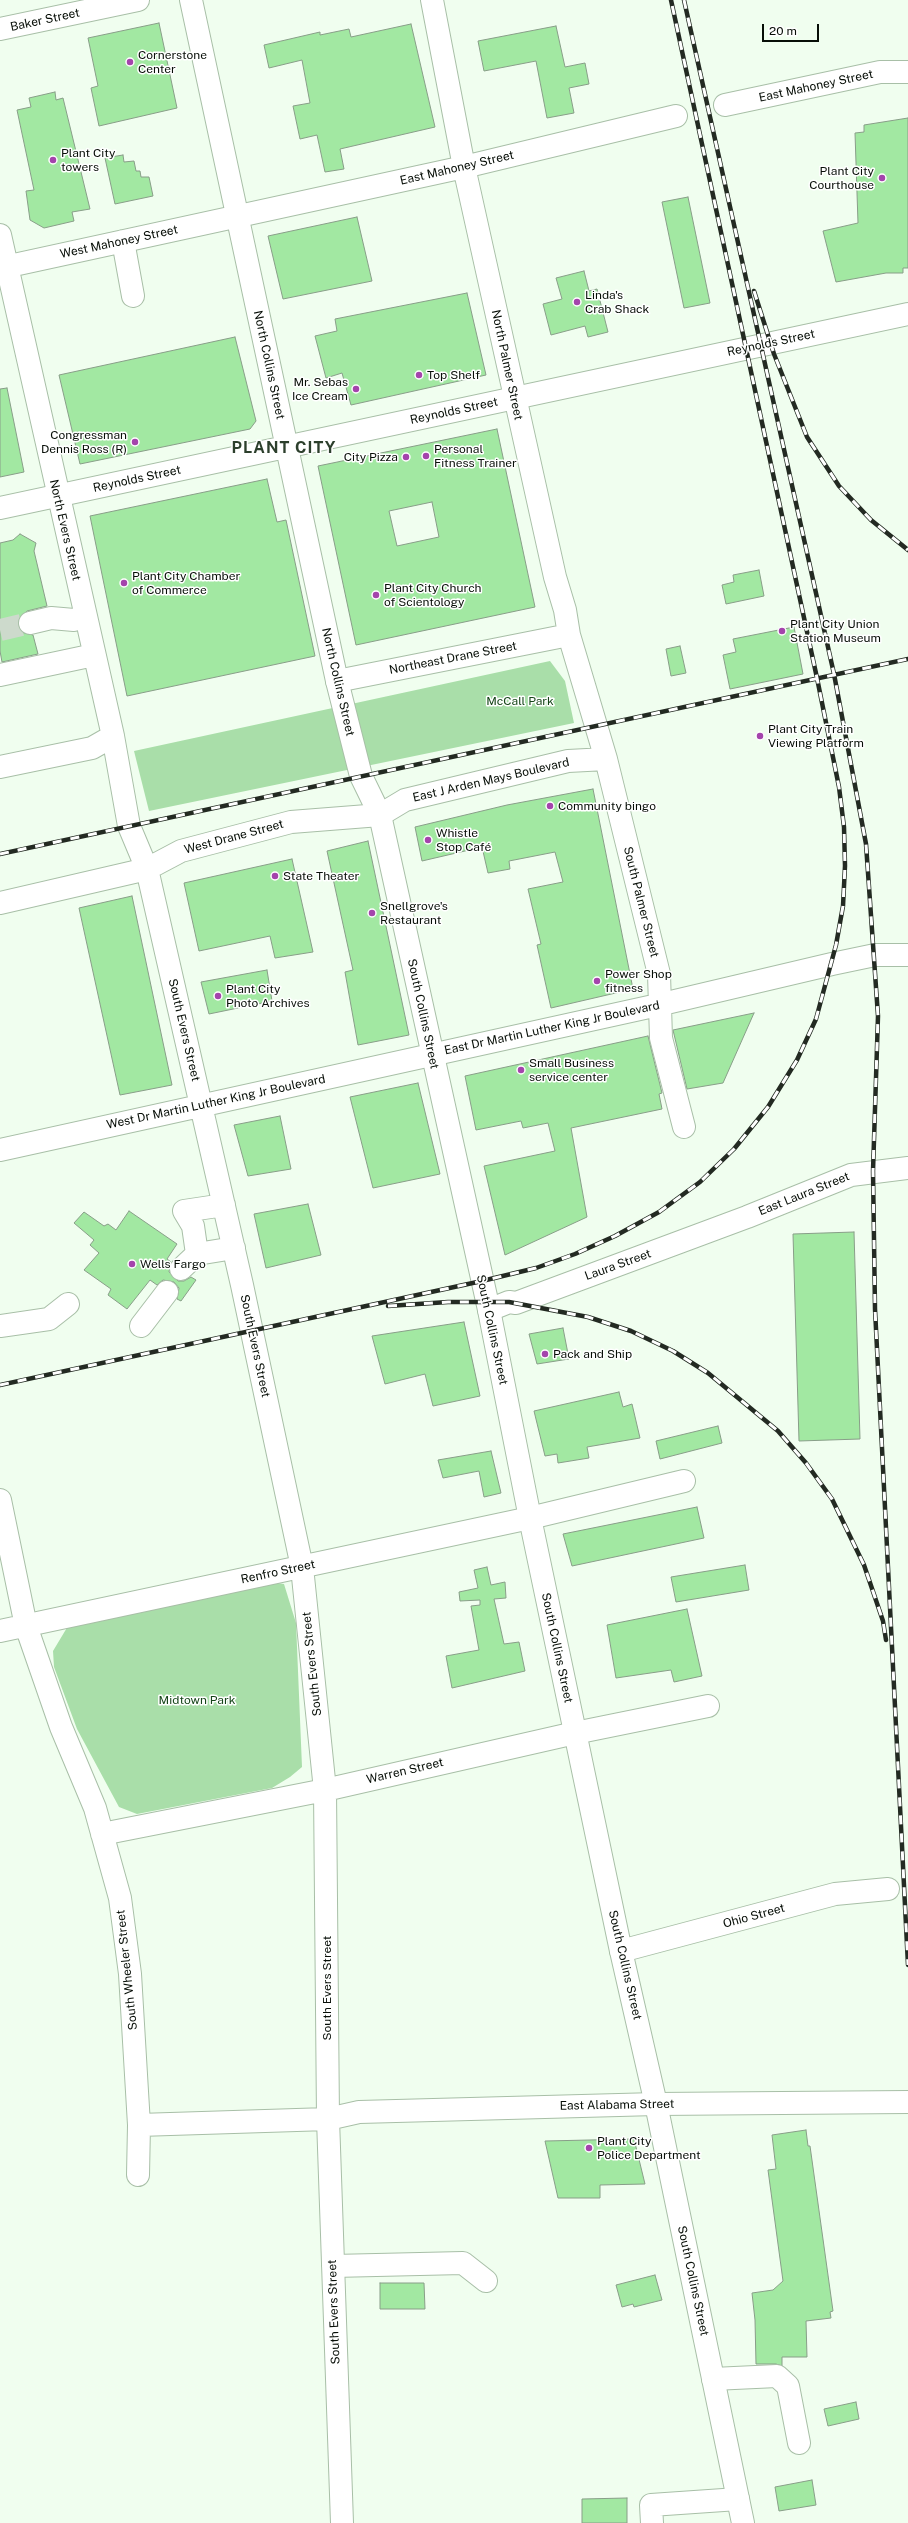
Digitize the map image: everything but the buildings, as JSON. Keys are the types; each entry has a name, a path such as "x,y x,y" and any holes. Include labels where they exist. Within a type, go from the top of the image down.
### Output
{"street":[{"name":"Baker Street","path":"0,29 138,0"},
{"name":"North Collins Street","path":"192,0 286,447 337,681 361,776"},
{"name":"North Palmer Street","path":"432,0 464,167 514,398 555,577 565,610 568,635 596,726"},
{"name":"East Mahoney Street","path":"726,104 880,72 908,72"},
{"name":"East Mahoney Street","path":"237,217 464,167 676,116"},
{"name":"West Mahoney Street","path":"3,267 237,217"},
{"name":"North Evers Street","path":"0,235 3,267 113,736 129,826"},
{"path":"123,241 133,296"},
{"name":"Reynolds Street","path":"0,508 908,314"},
{"path":"30,623 51,618 74,620 85,616"},
{"name":"Northeast Drane Street","path":"337,681 568,635"},
{"path":"0,675 94,655"},
{"name":"South Palmer Street","path":"596,726 606,759 659,974 658,1005 662,1038 684,1127"},
{"path":"0,767 92,748 113,736"},
{"name":"East J Arden Mays Boulevard","path":"380,815 405,800 568,761 606,759"},
{"name":"South Collins Street","path":"361,776 380,815 431,1053 489,1310 530,1518 575,1733 621,1951 656,2104 743,2523"},
{"name":"West Drane Street","path":"0,903 147,869 181,851 291,822 380,815"},
{"name":"South Evers Street","path":"129,826 147,869 234,1248 302,1567 325,1790 328,2119 342,2523"},
{"name":"East Dr Martin Luther King Jr Boulevard","path":"431,1053 658,1005 874,955 908,955"},
{"name":"West Dr Martin Luther King Jr Boulevard","path":"0,1150 431,1053"},
{"name":"East Laura Street","path":"747,1217 851,1175 908,1168"},
{"path":"197,1254 193,1226 184,1211 224,1205"},
{"name":"Laura Street","path":"489,1310 523,1300 747,1217"},
{"path":"181,1269 197,1254 234,1248"},
{"path":"141,1326 167,1292"},
{"path":"0,1326 49,1319 68,1304"},
{"name":"Renfro Street","path":"0,1631 530,1518 684,1480"},
{"name":"South Wheeler Street","path":"0,1500 26,1626 61,1727 95,1808 120,1898 130,1974 139,2125 138,2175"},
{"name":"Warren Street","path":"102,1834 325,1790 575,1733 708,1706"},
{"name":"Ohio Street","path":"621,1951 835,1894 888,1889"},
{"name":"East Alabama Street","path":"328,2119 359,2112 656,2104 908,2102"},
{"path":"139,2125 328,2119"},
{"path":"332,2266 463,2263 486,2281"},
{"path":"713,2379 777,2376 788,2386 799,2442"},
{"path":"652,2523 651,2505 738,2499"}],"green space":[{"name":"McCall Park","path":"550,661 565,681 574,723 149,811 134,751"},
{"name":"Midtown Park","path":"270,1582 284,1584 296,1623 302,1767 290,1777 272,1788 137,1814 119,1807 77,1729 54,1667 53,1651 68,1626"}],"tunnel":[{"path":"0,630 30,623"}],"railway":[{"path":"0,1385 482,1281 536,1268 575,1254 615,1236 659,1212 700,1182 734,1149 768,1107 797,1060 816,1019 836,945 843,906 845,866 844,827 839,787 817,678 671,0"},
{"path":"684,0 834,674 866,844 878,1016 873,1171 875,1309 908,1965"},
{"path":"754,291 774,354 807,437 839,486 871,520 908,550"},
{"path":"0,854 908,659"},
{"path":"388,1306 448,1302 509,1302 588,1317 631,1331 673,1351 708,1373 778,1431 806,1463 832,1499 864,1565 883,1621 886,1640"}],"place":[{"name":"Cornerstone Center","path":"130,62"},
{"name":"Plant City towers","path":"53,160"},
{"name":"Plant City Courthouse","path":"882,178"},
{"name":"Linda's Crab Shack","path":"577,302"},
{"name":"Top Shelf","path":"419,375"},
{"name":"Mr. Sebas Ice Cream","path":"356,389"},
{"name":"Congressman Dennis Ross (R)","path":"135,442"},
{"name":"Personal Fitness Trainer","path":"426,456"},
{"name":"City Pizza","path":"406,457"},
{"name":"Plant City Chamber of Commerce","path":"124,583"},
{"name":"Plant City Church of Scientology","path":"376,595"},
{"name":"Plant City Union Station Museum","path":"782,631"},
{"name":"Plant City Train Viewing Platform","path":"760,736"},
{"name":"Community bingo","path":"550,806"},
{"name":"Whistle Stop Café","path":"428,840"},
{"name":"State Theater","path":"275,876"},
{"name":"Snellgrove's Restaurant","path":"372,913"},
{"name":"Power Shop fitness","path":"597,981"},
{"name":"Plant City Photo Archives","path":"218,996"},
{"name":"Small Business service center","path":"521,1070"},
{"name":"Wells Fargo","path":"132,1264"},
{"name":"Pack and Ship","path":"545,1354"},
{"name":"Plant City Police Department","path":"589,2148"}],"district":[{"name":"PLANT CITY","path":"284,448"}]}
